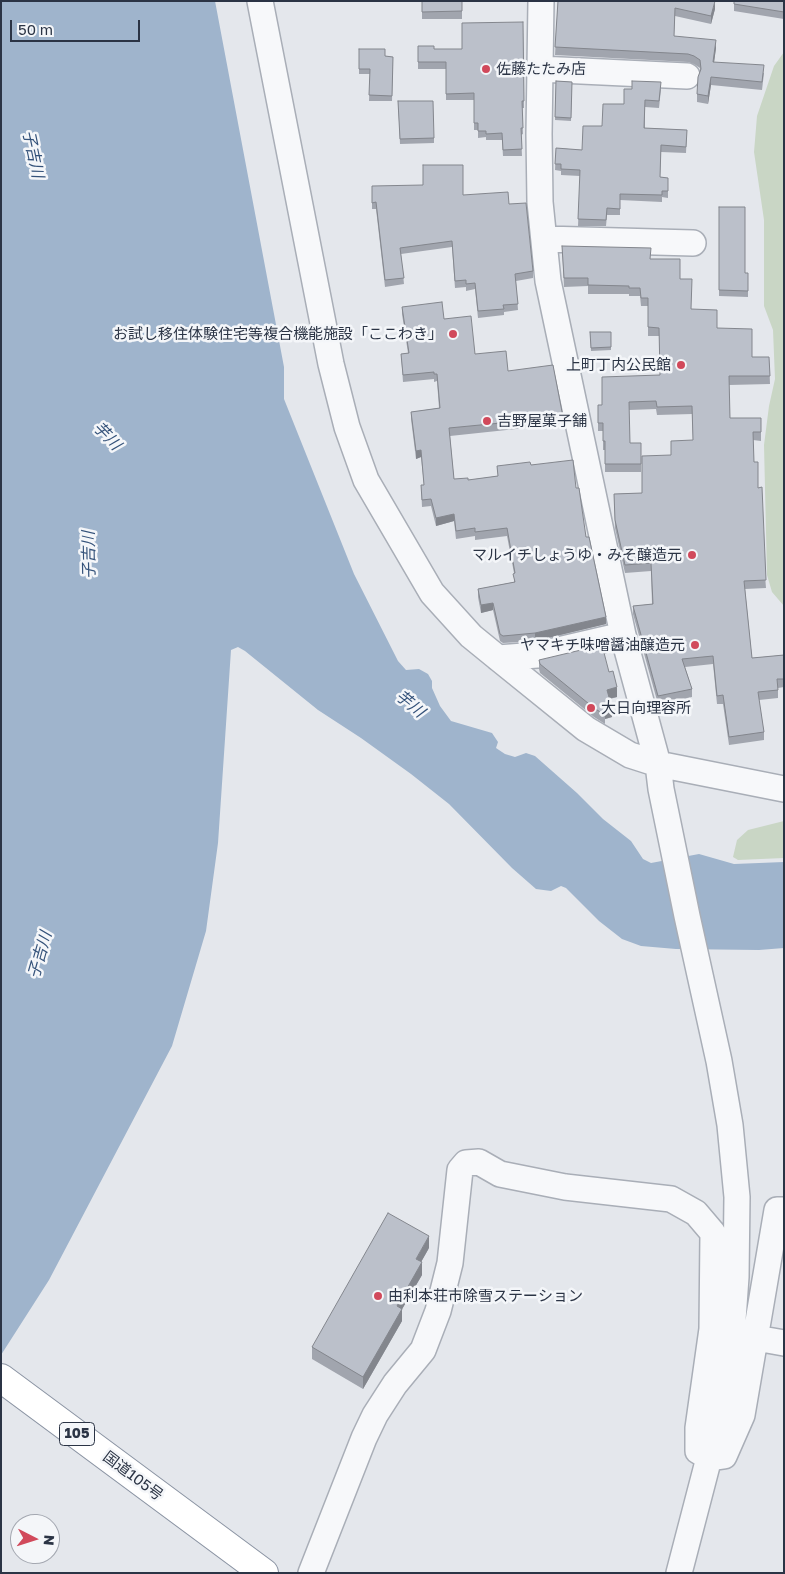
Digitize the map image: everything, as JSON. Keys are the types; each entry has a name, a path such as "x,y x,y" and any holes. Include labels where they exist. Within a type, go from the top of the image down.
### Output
{"highway":[{"name":"国道105号","path":"1,1378 264,1573"}],"street":[{"path":"260,1 331,364 347,427 366,480 432,593 471,636 586,729 630,755 658,764 782,783"},
{"path":"541,1 539,69 540,202 548,281 623,635 658,764 661,789 719,1061 730,1125 737,1197 736,1277 723,1404 682,1572"},
{"path":"539,69 687,76"},
{"path":"544,239 693,243"},
{"path":"498,658 537,655 623,635"},
{"path":"311,1573 364,1438 375,1415 395,1384 423,1350 438,1311 450,1263 460,1170 466,1163 479,1162 500,1174 565,1187 671,1199 696,1213 713,1233 712,1329 698,1428 698,1451 710,1458 724,1456 742,1415 777,1210 784,1210"},
{"path":"756,1338 784,1343"}],"green space":[{"path":"784,52 784,606 772,592 767,575 764,445 775,379 773,330 764,306 764,220 754,152 757,116 774,66"},
{"path":"784,821 784,858 738,860 733,857 737,840 748,830"}],"water":[{"path":"1,1 215,1 284,367 284,399 354,574 398,661 406,670 419,669 428,674 440,706 451,721 492,733 498,742 496,748 505,754 515,757 526,753 535,756 603,819 631,841 643,859 651,863 699,854 734,864 784,862 784,948 759,950 676,949 641,946 622,939 599,921 566,888 561,886 551,891 536,889 512,868 449,804 411,774 318,710 245,651 238,647 231,650 218,843 206,931 172,1046 49,1280 1,1355"}],"building":[{"path":"422,1 462,1 462,11 422,12"},
{"path":"558,1 715,1 711,16 675,8 674,36 716,40 713,62 764,65 762,82 711,77 708,96 697,94 698,77 701,69 700,60 688,54 555,47"},
{"path":"734,1 784,1 784,12 734,4"},
{"path":"523,22 524,101 522,101 522,149 503,150 502,133 486,134 486,131 478,131 478,123 474,123 474,93 446,94 446,62 418,62 418,46 434,46 434,49 462,49 462,23"},
{"path":"359,49 385,49 385,56 393,57 392,96 369,95 370,69 359,69"},
{"path":"556,81 572,82 571,118 555,117"},
{"path":"632,81 661,82 659,101 645,100 644,128 687,130 686,147 661,145 660,177 668,178 668,191 662,191 662,195 620,194 620,209 607,208 606,220 578,219 580,170 561,169 561,164 555,164 556,148 582,150 583,126 602,126 603,104 624,104 624,89 632,89"},
{"path":"398,101 433,101 434,138 400,139"},
{"path":"423,165 463,165 463,195 508,192 509,204 526,203 533,271 515,274 518,304 503,305 504,309 478,311 475,283 466,284 466,280 455,281 452,241 400,248 404,278 385,280 376,202 372,203 372,186 423,185"},
{"path":"719,207 745,207 745,273 748,273 748,291 719,290"},
{"path":"562,246 651,248 650,259 680,259 680,279 692,279 691,309 717,310 717,328 752,329 752,357 769,357 770,376 729,376 730,418 761,418 761,432 753,432 754,462 758,462 758,488 762,487 766,580 744,581 752,658 784,655 784,679 777,679 778,690 758,692 764,732 729,737 723,695 717,696 713,656 682,659 692,689 658,696 633,606 653,604 651,563 625,565 615,520 614,494 642,493 642,456 671,455 671,441 693,440 692,406 657,407 656,401 629,402 630,443 641,443 641,464 605,464 603,423 598,423 598,405 602,405 602,377 660,375 659,328 648,327 648,298 641,298 640,288 588,285 588,278 564,278"},
{"path":"442,302 444,319 471,316 475,354 506,351 508,371 553,365 563,417 449,428 454,479 468,478 468,480 498,476 497,466 530,462 531,465 573,460 576,488 579,488 586,537 589,537 606,617 535,633 503,636 500,634 493,603 481,605 478,589 515,582 507,528 475,532 475,528 456,531 454,514 436,518 431,499 422,500 421,485 424,485 421,450 416,451 411,412 440,408 437,374 434,374 434,372 403,375 401,354 409,353 402,307"},
{"path":"590,332 611,332 611,347 591,348"},
{"path":"602,645 609,672 613,671 617,687 607,690 612,708 605,710 605,715 540,664 539,660"},
{"name":"由利本荘市除雪ステーション","path":"388,1213 429,1236 416,1259 422,1262 397,1306 402,1309 363,1377 312,1347"}],"place":[{"name":"佐藤たたみ店","path":"486,69"},
{"name":"お試し移住体験住宅等複合機能施設「ここわき」","path":"453,334"},
{"name":"上町丁内公民館","path":"681,365"},
{"name":"吉野屋菓子舗","path":"487,421"},
{"name":"マルイチしょうゆ・みそ醸造元","path":"692,555"},
{"name":"ヤマキチ味噌醤油醸造元","path":"695,645"},
{"name":"大日向理容所","path":"591,708"},
{"name":"由利本荘市除雪ステーション","path":"378,1296"}],"water label":[{"name":"子吉川","path":"33,154"},
{"name":"芋川","path":"107,436"},
{"name":"子吉川","path":"89,555"},
{"name":"芋川","path":"410,704"},
{"name":"子吉川","path":"40,955"}]}
